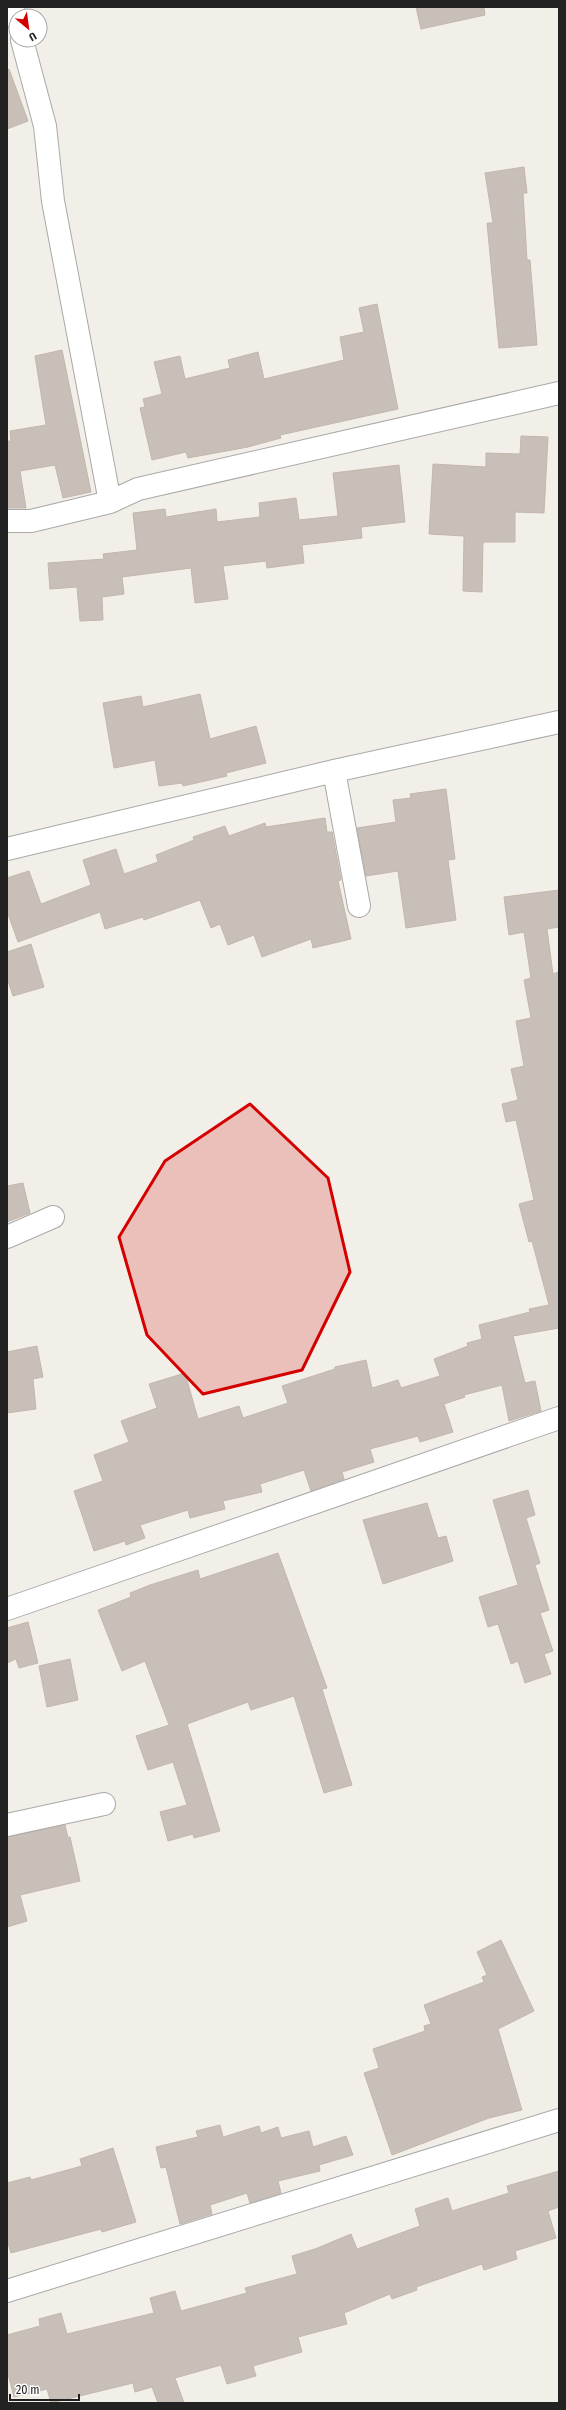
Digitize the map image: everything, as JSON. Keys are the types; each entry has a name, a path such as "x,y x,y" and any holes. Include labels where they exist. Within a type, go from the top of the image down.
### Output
{"street":[{"path":"24,48 45,126 53,201 110,502"},
{"path":"7,521 31,521 110,502 138,489 559,393"},
{"path":"7,850 334,771 559,722"},
{"path":"334,771 358,906"},
{"path":"7,1237 53,1217"},
{"path":"7,1609 559,1418"},
{"path":"7,1825 104,1804"},
{"path":"7,2291 559,2120"}],"highlighted area":[{"path":"250,1104 328,1178 350,1272 302,1370 203,1394 147,1335 119,1237 165,1161"}],"building":[{"path":"416,7 484,7 485,15 421,29"},
{"path":"9,69 28,121 7,129 7,70"},
{"path":"524,167 527,193 523,193 527,260 530,260 537,345 499,348 487,223 493,223 485,173"},
{"path":"377,304 398,409 280,435 281,438 248,447 188,458 186,452 152,460 140,408 145,407 143,399 162,394 154,362 180,356 185,379 230,368 228,360 258,352 264,379 344,360 340,337 364,332 359,308"},
{"path":"62,350 91,492 63,498 55,465 20,471 26,508 7,508 7,441 11,441 10,431 46,425 35,356"},
{"path":"521,436 548,437 544,513 515,512 515,542 483,542 482,592 463,591 464,536 429,534 433,464 486,467 486,453 520,454"},
{"path":"399,465 405,522 361,527 362,538 302,545 304,563 267,568 266,561 223,566 228,599 195,603 191,568 122,577 124,594 102,597 103,620 80,621 77,587 50,589 48,563 104,559 103,554 137,550 133,513 165,509 166,517 216,509 217,522 260,517 259,503 296,498 299,520 338,516 333,473"},
{"path":"200,694 210,739 256,726 266,763 226,773 227,776 183,786 182,783 159,786 155,760 114,768 103,703 141,696 143,707"},
{"path":"446,789 455,859 448,860 456,920 406,928 398,871 366,876 357,828 396,822 393,800 411,798 410,794"},
{"path":"325,818 327,832 332,832 341,880 338,881 351,939 313,948 311,939 262,957 254,935 228,945 220,924 211,928 200,900 144,920 143,917 105,929 100,912 18,942 7,911 7,878 29,871 41,904 91,885 83,860 116,849 124,874 158,862 156,855 194,840 193,837 225,826 229,836 265,823 266,827"},
{"path":"559,890 559,927 547,929 553,974 559,972 559,1328 513,1336 525,1383 535,1381 541,1411 509,1421 502,1385 464,1395 465,1397 444,1404 453,1432 420,1442 418,1436 370,1449 374,1462 342,1472 344,1479 311,1491 304,1470 260,1484 262,1492 223,1501 225,1509 190,1518 188,1510 140,1525 145,1538 126,1545 125,1541 94,1551 74,1491 103,1481 94,1455 129,1442 121,1421 157,1408 149,1384 185,1373 198,1419 239,1406 243,1418 288,1403 282,1386 335,1369 335,1367 366,1360 372,1388 398,1380 401,1388 440,1376 434,1359 468,1346 467,1343 482,1339 479,1325 530,1312 529,1309 549,1305 532,1241 529,1242 519,1204 534,1200 516,1120 506,1122 502,1104 518,1100 511,1069 524,1066 516,1021 531,1018 524,980 531,978 524,932 509,935 504,897"},
{"path":"31,944 44,987 13,996 7,978 7,952"},
{"path":"23,1183 30,1213 7,1222 7,1186"},
{"path":"37,1346 43,1377 33,1379 36,1409 7,1413 7,1352"},
{"path":"528,1490 535,1515 526,1518 540,1563 535,1565 549,1610 540,1613 553,1651 544,1654 551,1674 525,1683 518,1661 511,1664 498,1624 488,1627 479,1597 518,1585 493,1500"},
{"path":"427,1503 438,1538 446,1536 453,1561 383,1584 363,1520"},
{"path":"278,1553 327,1688 322,1689 352,1785 324,1793 294,1696 251,1710 248,1702 187,1724 220,1831 194,1838 193,1834 168,1841 160,1812 187,1805 173,1762 148,1770 136,1736 169,1725 145,1661 122,1671 98,1610 131,1597 130,1593 150,1585 198,1570 200,1579"},
{"path":"28,1622 38,1663 19,1668 16,1659 7,1663 7,1628"},
{"path":"70,1659 78,1700 47,1707 39,1666"},
{"path":"65,1825 68,1838 70,1837 80,1881 20,1895 27,1921 7,1927 7,1837"},
{"path":"501,1940 534,2011 498,2029 522,2110 489,2118 392,2155 364,2073 379,2068 373,2049 425,2031 424,2026 431,2024 424,2005 484,1982 482,1977 487,1975 477,1952"},
{"path":"220,2125 223,2137 259,2126 261,2133 278,2127 281,2138 309,2131 313,2147 346,2136 353,2155 319,2165 320,2171 278,2181 281,2193 250,2203 247,2193 210,2205 212,2214 180,2224 166,2167 161,2168 156,2147 198,2137 196,2131"},
{"path":"113,2148 136,2222 102,2232 101,2229 11,2253 7,2240 7,2183 30,2177 31,2180 82,2166 80,2159"},
{"path":"559,2171 559,2207 548,2211 556,2238 515,2251 517,2259 484,2270 482,2264 416,2287 417,2290 392,2299 390,2294 344,2313 347,2324 298,2337 302,2352 253,2366 256,2376 227,2384 221,2365 175,2378 184,2403 158,2403 152,2387 135,2392 133,2383 51,2403 47,2389 14,2397 7,2370 7,2335 40,2326 39,2319 61,2313 67,2334 154,2313 150,2298 175,2291 181,2311 247,2293 245,2288 297,2274 292,2256 315,2249 351,2234 357,2249 420,2226 415,2209 448,2198 452,2211 509,2193 507,2186"}]}
